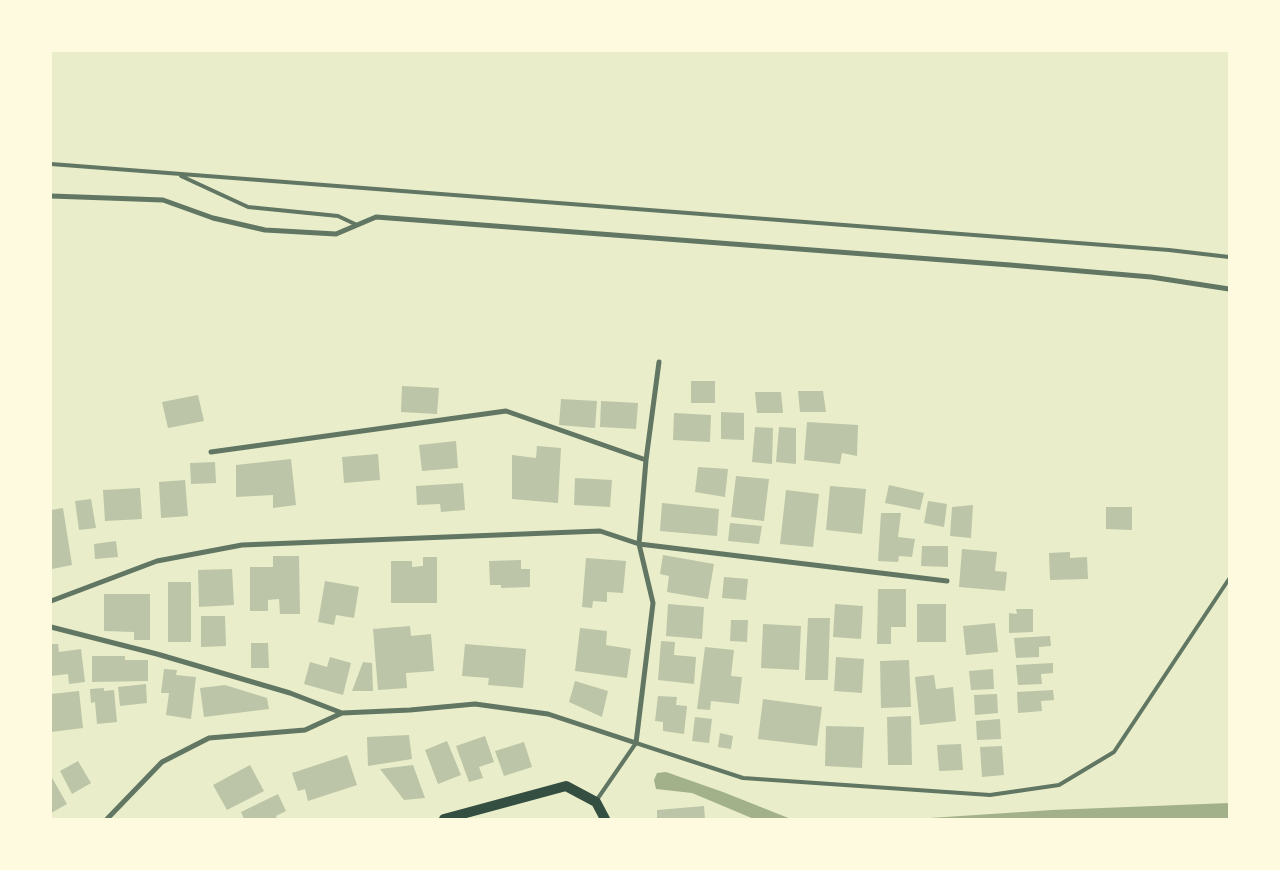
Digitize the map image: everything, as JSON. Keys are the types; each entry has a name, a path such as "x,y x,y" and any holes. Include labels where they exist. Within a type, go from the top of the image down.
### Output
{"main road":[{"path":"444,819 464,816 566,786 596,802 605,819"}],"street":[{"path":"51,196 163,200 213,218 265,230 336,234 376,217 1151,277 1229,289"},
{"path":"107,819 162,762 209,738 305,730 342,713 410,710 475,704 548,714 636,742 653,603 639,544 646,460 659,362"},
{"path":"211,452 506,411 646,460"},
{"path":"51,601 157,561 242,545 600,531 639,544 947,582"},
{"path":"51,627 157,654 243,679 290,693 342,713"}],"lane":[{"path":"51,164 1169,250 1229,257"},
{"path":"178,174 248,207 338,216 357,225"},
{"path":"596,802 636,742 743,778 990,794 1060,785 1114,752 1229,579"}],"shaded area":[{"path":"666,772 791,819 754,819 692,793 656,789 654,780 657,773"},
{"path":"1229,803 1229,819 915,819 1052,810"}],"building":[{"path":"691,381 715,381 715,403 691,403"},
{"path":"402,386 439,388 437,414 401,412"},
{"path":"798,391 823,391 826,412 800,412"},
{"path":"755,392 781,392 783,413 757,413"},
{"path":"198,395 204,421 168,428 162,402"},
{"path":"561,399 597,401 595,428 559,425"},
{"path":"601,401 638,403 636,429 600,427"},
{"path":"721,412 744,413 744,440 721,439"},
{"path":"674,413 711,415 710,442 673,440"},
{"path":"807,422 858,425 857,456 842,453 840,464 804,460"},
{"path":"755,427 773,428 772,464 752,462"},
{"path":"779,427 796,428 796,464 776,462"},
{"path":"456,441 458,468 422,471 419,445"},
{"path":"537,446 561,448 558,503 512,499 512,455 536,458"},
{"path":"378,454 380,480 344,483 342,457"},
{"path":"291,459 296,505 273,508 273,495 236,497 236,465"},
{"path":"215,462 216,483 191,484 190,463"},
{"path":"698,467 728,469 725,497 695,492"},
{"path":"736,476 769,479 764,521 731,517"},
{"path":"575,478 612,480 610,507 574,505"},
{"path":"185,480 188,516 161,518 159,482"},
{"path":"463,483 465,510 441,512 440,504 417,505 416,486"},
{"path":"889,485 924,493 920,510 885,503"},
{"path":"830,486 866,489 862,534 826,530"},
{"path":"140,488 142,519 105,521 103,490"},
{"path":"786,490 819,494 813,547 780,544"},
{"path":"91,499 96,528 79,530 75,501"},
{"path":"928,501 947,504 944,527 924,523"},
{"path":"662,503 719,509 717,536 660,531"},
{"path":"973,505 971,538 950,536 952,507"},
{"path":"1106,507 1132,507 1132,530 1106,529"},
{"path":"63,508 72,565 52,569 51,510"},
{"path":"881,513 901,513 898,537 915,539 912,557 899,556 898,562 878,561"},
{"path":"730,523 762,526 759,544 728,541"},
{"path":"116,541 118,557 95,559 94,544"},
{"path":"922,546 948,546 948,567 921,566"},
{"path":"962,549 997,552 995,571 1007,572 1005,591 959,587"},
{"path":"1070,552 1070,558 1087,557 1088,579 1050,580 1049,553"},
{"path":"663,555 714,564 708,599 667,592 669,576 660,574"},
{"path":"273,556 299,556 300,614 280,614 279,599 268,600 268,611 250,611 250,567 273,567"},
{"path":"423,557 437,557 437,603 391,603 391,561 412,561 412,567 423,566"},
{"path":"586,558 626,561 623,593 607,592 607,602 593,601 592,608 582,607"},
{"path":"521,560 521,569 530,569 530,587 501,588 501,585 490,585 489,561"},
{"path":"232,569 234,605 199,607 198,570"},
{"path":"724,577 748,579 746,600 722,598"},
{"path":"325,581 359,587 354,618 336,615 334,625 318,622"},
{"path":"168,582 191,582 191,642 168,642"},
{"path":"878,589 906,589 906,627 891,627 891,644 877,644"},
{"path":"104,594 150,594 150,640 134,640 134,632 104,631"},
{"path":"668,604 704,607 702,639 666,636"},
{"path":"835,604 863,606 861,639 833,637"},
{"path":"917,604 946,604 946,642 917,642"},
{"path":"1016,609 1033,609 1033,632 1009,633 1009,613 1017,614"},
{"path":"201,616 225,616 226,646 201,647"},
{"path":"808,618 830,618 828,680 805,680"},
{"path":"731,620 748,620 747,642 730,641"},
{"path":"995,623 998,652 966,655 963,626"},
{"path":"763,624 801,626 799,670 761,668"},
{"path":"410,626 411,636 431,634 434,671 406,673 407,688 378,690 373,629"},
{"path":"580,628 607,631 606,645 631,649 627,678 575,671"},
{"path":"1050,636 1051,646 1039,647 1039,657 1016,658 1014,638"},
{"path":"661,641 675,642 674,655 696,657 694,684 658,680"},
{"path":"251,643 268,643 269,668 251,668"},
{"path":"51,644 58,644 59,652 81,649 85,682 69,684 68,674 51,676"},
{"path":"465,644 526,649 523,688 488,685 489,678 462,676"},
{"path":"705,647 734,650 731,676 742,677 739,704 711,701 710,710 697,709"},
{"path":"92,656 125,656 125,660 148,660 148,681 92,682"},
{"path":"330,657 351,663 343,695 304,684 310,662 327,667"},
{"path":"836,657 864,659 862,693 834,691"},
{"path":"909,660 911,707 881,708 880,661"},
{"path":"363,662 372,663 373,691 352,691"},
{"path":"1053,663 1053,673 1041,674 1042,684 1018,685 1016,665"},
{"path":"164,669 177,670 176,675 196,677 191,719 166,715 169,693 161,693"},
{"path":"993,669 994,689 971,690 969,671"},
{"path":"934,675 936,689 953,687 956,721 920,725 915,677"},
{"path":"575,681 608,691 602,717 569,702"},
{"path":"146,684 147,703 120,706 118,687"},
{"path":"225,685 267,698 269,709 204,717 200,688"},
{"path":"104,688 104,691 114,690 117,722 97,724 95,702 91,703 90,689"},
{"path":"1053,690 1054,700 1041,701 1042,711 1018,713 1017,692"},
{"path":"79,691 83,728 51,732 51,694"},
{"path":"997,694 998,713 975,715 974,695"},
{"path":"658,696 677,697 676,705 687,706 684,734 663,731 663,722 655,721"},
{"path":"763,699 822,707 817,746 758,739"},
{"path":"911,716 912,765 888,765 887,717"},
{"path":"695,717 712,719 709,743 692,741"},
{"path":"1000,719 1001,739 977,740 976,721"},
{"path":"826,726 864,727 862,768 825,766"},
{"path":"720,733 733,736 731,749 718,747"},
{"path":"409,735 412,759 368,766 367,737"},
{"path":"485,736 494,762 479,767 483,778 469,782 456,746"},
{"path":"447,741 461,775 438,784 425,750"},
{"path":"524,742 532,767 504,776 495,751"},
{"path":"961,744 963,770 939,771 937,745"},
{"path":"1002,746 1004,775 982,777 980,747"},
{"path":"347,755 357,785 308,801 305,789 298,791 292,773"},
{"path":"78,761 91,783 72,794 60,771"},
{"path":"250,765 264,791 227,810 213,785"},
{"path":"413,765 425,798 404,800 380,769"},
{"path":"51,776 67,804 51,813"},
{"path":"278,794 286,811 276,816 277,819 244,819 241,812"},
{"path":"704,806 705,819 657,819 657,810"}]}
